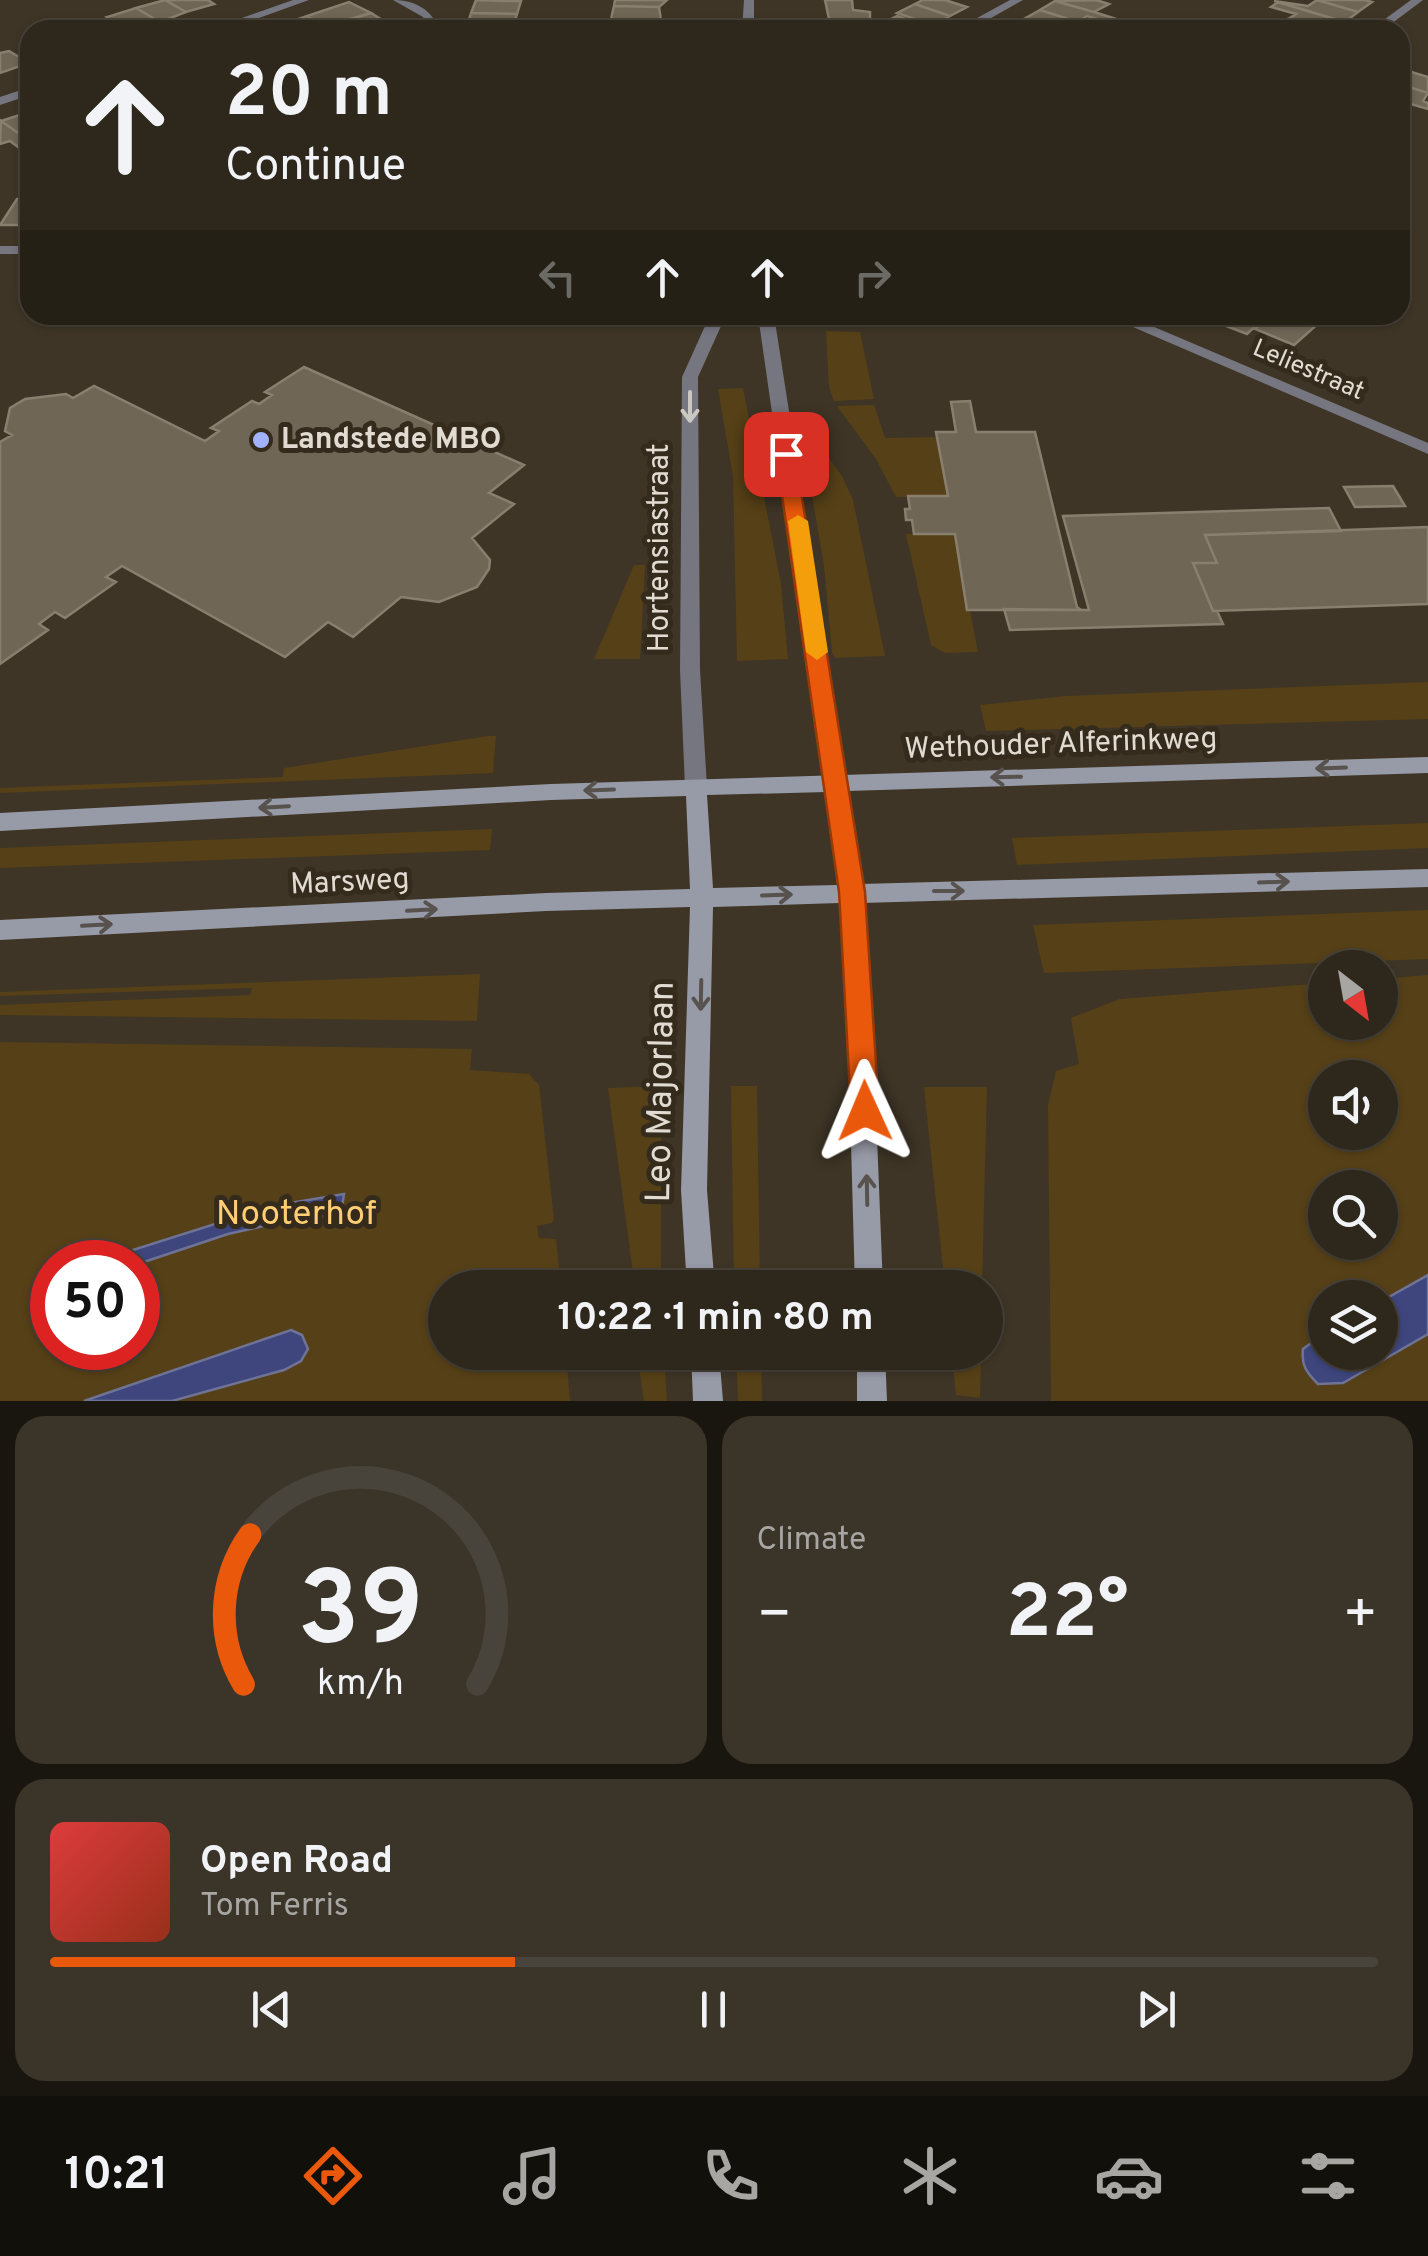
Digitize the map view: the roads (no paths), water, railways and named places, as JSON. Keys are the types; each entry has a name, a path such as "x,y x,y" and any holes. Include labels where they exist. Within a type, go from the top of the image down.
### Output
{"main road":[{"name":"Wethouder Alferinkweg","path":"696,787 957,776 1428,765"},
{"path":"836,784 852,892 864,1040 870,1270"},
{"path":"0,822 696,787"},
{"name":"Leo Majorlaan","path":"696,787 702,898 694,1190 699,1270"},
{"path":"702,898 1428,878"},
{"name":"Marsweg","path":"0,930 546,902 702,898"},
{"path":"706,1370 708,1401"},
{"path":"871,1370 872,1401"}],"street":[{"path":"244,20 304,0"},
{"path":"398,0 432,20"},
{"path":"980,20 1018,0"},
{"path":"1390,20 1418,0"},
{"name":"Hortensiastraat","path":"696,787 690,670 690,377 713,325"},
{"path":"767,325 836,784"},
{"name":"Leliestraat","path":"1137,325 1428,449"}],"water":[{"path":"344,1194 341,1214 228,1234 160,1257 160,1241 272,1206"},
{"path":"1428,1275 1428,1334 1398,1351 1398,1292"},
{"path":"291,1330 302,1335 308,1349 301,1361 284,1370 172,1401 84,1401"},
{"path":"1308,1345 1308,1370 1366,1370 1343,1383 1318,1384 1307,1372 1303,1349"}],"place":[{"name":"Landstede MBO","path":"261,440"}],"park label":[{"name":"Nooterhof","path":"296,1215"}]}
